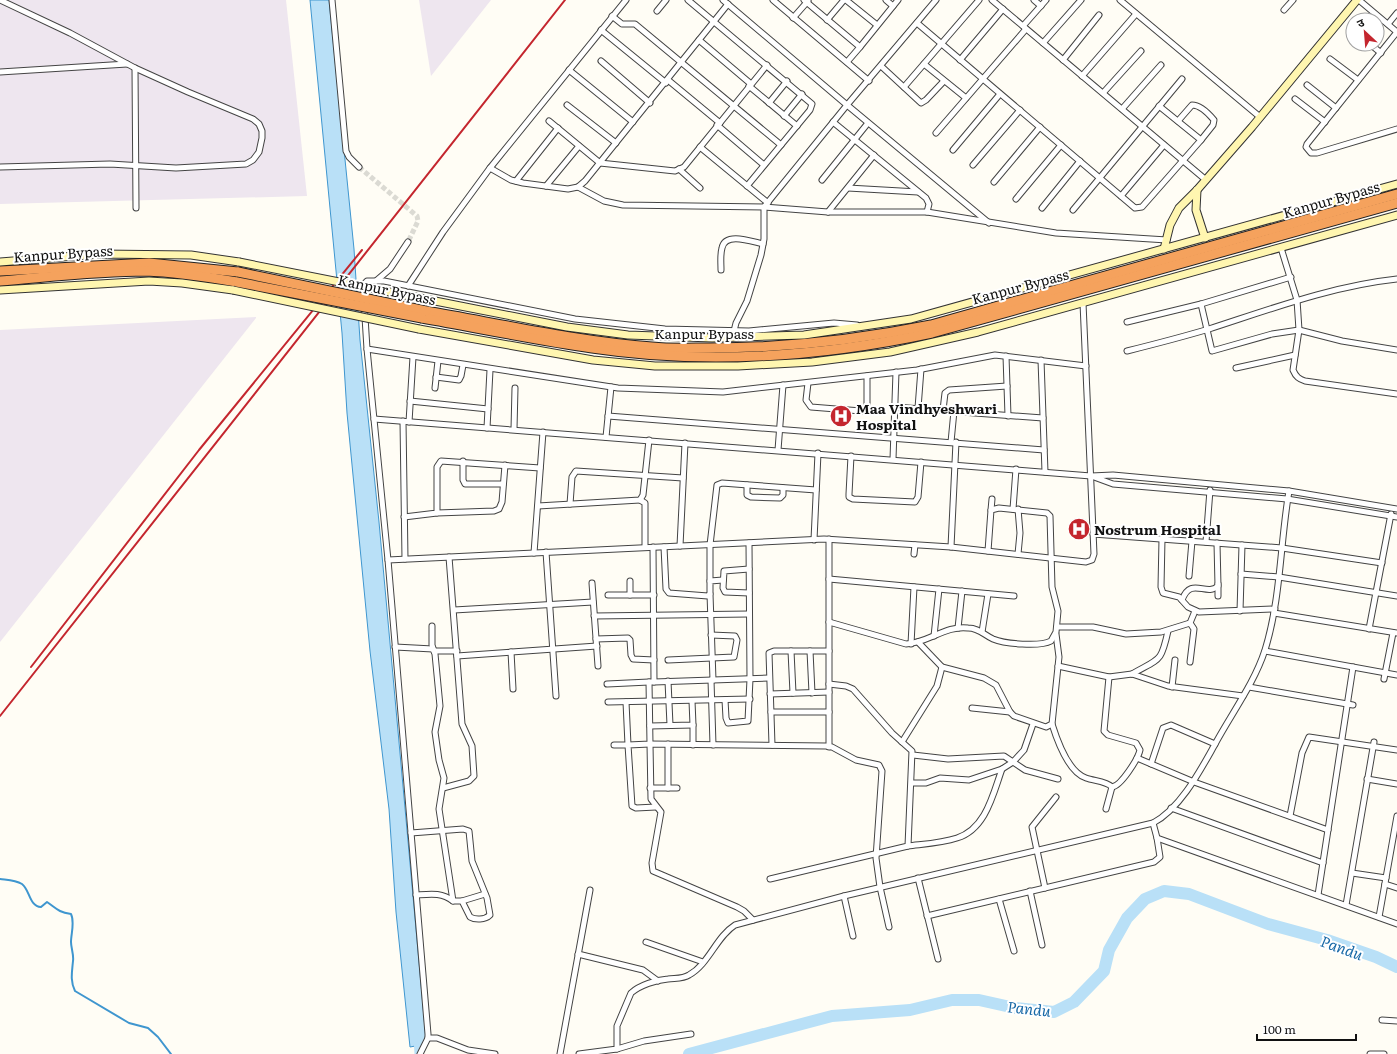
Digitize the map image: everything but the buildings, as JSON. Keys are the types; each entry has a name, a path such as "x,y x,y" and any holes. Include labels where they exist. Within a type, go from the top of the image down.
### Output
{"highway":[{"name":"Kanpur Bypass","path":"0,271 149,263 238,272 426,311 597,341 654,348 738,348 812,344 885,334 931,325 1397,194"},
{"name":"Kanpur Bypass","path":"0,281 115,272 148,271 183,273 235,286 592,348 655,355 738,357 809,353 884,343 932,333 1397,203"}],"main road":[{"path":"1164,249 1174,214 1206,180 1358,0"},
{"path":"0,262 100,254 191,255 239,262 567,327 628,335 712,338 804,334 864,327 911,319 1397,184"},
{"path":"1197,190 1196,210 1205,238"},
{"path":"0,290 149,281 235,286 419,329 593,360 655,366 738,366 802,363 918,347 1083,303 1397,215"}],"street":[{"path":"0,0 70,33 135,68 253,119 259,124 262,131 259,152 253,160 246,164 176,168 153,167 136,164 76,164 0,167"},
{"path":"332,0 346,150 349,157 359,167"},
{"path":"408,286 443,232 490,168 626,0"},
{"path":"657,10 666,0"},
{"path":"688,0 787,81 810,101 812,106 747,186"},
{"path":"723,0 846,105 989,223"},
{"path":"773,0 869,81"},
{"path":"827,20 845,0 877,25"},
{"path":"886,0 893,6"},
{"path":"847,62 898,0"},
{"path":"734,331 749,293 763,244 766,205 846,105 869,81 936,0"},
{"path":"904,87 979,0"},
{"path":"992,0 1206,180"},
{"path":"1034,0 1041,6"},
{"path":"936,133 983,79 1046,0"},
{"path":"1044,43 1081,0"},
{"path":"1120,0 1260,117"},
{"path":"1284,10 1292,0"},
{"path":"1358,0 1397,32 1306,147 1311,153 1316,153 1397,129"},
{"path":"794,18 807,1 827,20 860,47"},
{"path":"490,168 516,181 568,189 578,187 600,163 650,102 728,4"},
{"path":"960,60 1003,9"},
{"path":"1388,24 1397,13"},
{"path":"1063,60 1099,14"},
{"path":"1082,76 1136,14"},
{"path":"612,16 622,24 635,24 781,145"},
{"path":"917,23 1135,208 1142,207 1201,140 1213,125 1214,120 1198,106 1192,105 1178,121"},
{"path":"601,30 667,81 764,165"},
{"path":"699,40 797,126"},
{"path":"1103,93 1142,51"},
{"path":"1330,59 1358,80"},
{"path":"601,61 650,102"},
{"path":"0,72 128,64"},
{"path":"924,64 966,98"},
{"path":"549,121 600,163 671,171 679,169 700,147 767,65"},
{"path":"1122,109 1161,65"},
{"path":"881,66 918,101 924,102 944,81"},
{"path":"135,68 136,208"},
{"path":"570,70 633,122"},
{"path":"1073,210 1182,78"},
{"path":"769,102 787,81"},
{"path":"1307,85 1336,108"},
{"path":"784,116 802,94"},
{"path":"953,150 1000,94"},
{"path":"1295,100 1325,122"},
{"path":"567,104 616,143"},
{"path":"1159,106 1201,140"},
{"path":"973,165 1020,110"},
{"path":"833,122 928,201 929,207 926,212"},
{"path":"822,180 868,123"},
{"path":"994,182 1040,127"},
{"path":"516,181 558,128"},
{"path":"1016,199 1061,145"},
{"path":"1121,196 1164,145"},
{"path":"546,186 579,146"},
{"path":"700,147 747,186 766,205"},
{"path":"828,212 874,155"},
{"path":"1042,208 1080,161"},
{"path":"679,169 700,188"},
{"path":"578,187 604,201 623,205 766,205 828,212 926,212 1056,233 1167,240"},
{"path":"848,188 918,192"},
{"path":"721,270 722,246 727,241 738,239 763,244"},
{"path":"376,281 390,269 408,242"},
{"path":"1281,248 1297,300 1299,330 1293,370 1300,380 1397,394"},
{"path":"1127,322 1201,304 1290,277"},
{"path":"1127,351 1208,329 1297,300 1353,286 1397,279"},
{"path":"420,1054 428,1038 388,560 367,350 363,285 367,281 376,281 575,319 666,329 734,331 764,330 834,323 864,327"},
{"path":"388,560 829,539 951,547 1086,562 1092,560 1094,554 1083,303"},
{"path":"1201,304 1212,351 1272,334 1299,330 1342,341 1397,349"},
{"path":"367,350 490,370 611,387 723,392 921,369 995,355 1086,366"},
{"path":"1236,368 1295,355"},
{"path":"1006,356 1008,416"},
{"path":"404,559 406,421 410,401 413,357"},
{"path":"1041,360 1045,472"},
{"path":"435,388 438,361"},
{"path":"436,377 459,380 463,365"},
{"path":"918,408 921,369"},
{"path":"487,428 490,370"},
{"path":"893,459 896,372"},
{"path":"808,382 806,400 811,406 861,411 867,407 867,376"},
{"path":"778,450 783,385"},
{"path":"943,410 945,393 949,390 1007,386"},
{"path":"606,436 611,387"},
{"path":"514,430 515,388"},
{"path":"410,401 488,409"},
{"path":"895,406 1043,418"},
{"path":"951,547 956,464 954,411"},
{"path":"608,416 894,437 1044,450"},
{"path":"374,419 606,436 1091,476 1113,476 1210,486 1289,491 1395,509 1391,516 1369,629"},
{"path":"534,553 543,432"},
{"path":"640,500 643,495 648,440"},
{"path":"680,546 685,443"},
{"path":"814,540 818,453"},
{"path":"851,456 849,494 853,499 915,502 918,497 921,462"},
{"path":"437,514 437,467 438,464 445,460 540,468"},
{"path":"463,462 463,480 465,484 503,484"},
{"path":"404,517 494,511 498,509 502,502 505,465"},
{"path":"1016,469 1016,509 1020,533 1018,554"},
{"path":"570,504 572,477 576,471 683,478"},
{"path":"1091,476 1113,484 1288,499 1397,517"},
{"path":"712,745 710,545 717,485 722,483 816,490"},
{"path":"747,485 747,495 751,497 780,498 783,495 783,488"},
{"path":"1206,542 1210,486"},
{"path":"617,1049 616,1029 631,993 639,988 658,981 684,978 694,972 730,929 753,920 844,896 1153,823 1164,816 1194,782 1249,687 1265,651 1275,611 1289,491"},
{"path":"988,551 992,499"},
{"path":"538,506 640,500 645,503 645,547"},
{"path":"1342,508 1343,500"},
{"path":"991,510 999,508 1042,511 1050,516 1052,587 1058,611 1056,629 1058,666 1052,724 1062,751 1077,772 1086,778 1109,784 1112,787"},
{"path":"1093,534 1282,548 1382,563"},
{"path":"829,539 829,747"},
{"path":"1162,539 1161,591 1165,594 1176,596 1194,611 1205,613 1275,611 1395,633 1385,676"},
{"path":"1189,576 1192,541"},
{"path":"725,700 726,718 728,723 748,721 750,699 749,543"},
{"path":"1217,543 1218,596"},
{"path":"914,554 915,545"},
{"path":"1240,611 1242,545"},
{"path":"664,546 666,592 673,594 708,596 710,594"},
{"path":"653,547 654,660 649,702 650,799 661,812 652,863 653,871 744,911 753,920"},
{"path":"546,552 556,696"},
{"path":"443,788 470,781 474,776 472,746 462,724 449,557"},
{"path":"749,569 724,571 723,580 725,592 749,593"},
{"path":"1241,574 1279,577 1397,596"},
{"path":"829,579 1014,596"},
{"path":"710,581 723,580"},
{"path":"630,581 630,595"},
{"path":"592,583 598,666"},
{"path":"1182,600 1185,592 1189,588 1214,588 1218,583"},
{"path":"911,644 914,587"},
{"path":"934,636 939,589"},
{"path":"958,628 962,591"},
{"path":"982,632 988,594"},
{"path":"608,595 654,595"},
{"path":"454,610 594,602"},
{"path":"1190,623 1194,611"},
{"path":"594,616 749,614"},
{"path":"829,622 906,644 918,642 958,628 968,628 982,632 997,640 1036,646 1051,641 1056,629"},
{"path":"1056,629 1093,627 1126,634 1153,633 1190,623"},
{"path":"1190,623 1194,629 1190,662"},
{"path":"432,626 432,645 434,651 457,654 597,646"},
{"path":"1058,666 1109,677 1132,674 1159,659 1163,653 1168,630"},
{"path":"668,660 734,657 737,640 734,635 711,635"},
{"path":"596,639 628,638 630,640 631,655 633,659 654,660"},
{"path":"918,642 942,667 991,681 1000,690 1010,712 1014,716 1033,724 1046,727 1052,724"},
{"path":"395,647 433,649 435,654 440,706 435,732 439,760 444,778 439,802 453,901"},
{"path":"772,745 769,653 774,651 829,651"},
{"path":"791,651 793,693"},
{"path":"810,651 812,692"},
{"path":"1265,651 1353,667 1385,676 1397,675"},
{"path":"511,652 513,689"},
{"path":"1172,687 1175,660"},
{"path":"902,742 937,686 942,667"},
{"path":"1318,895 1342,742 1350,704 1353,667"},
{"path":"1132,674 1172,687 1243,696"},
{"path":"1106,808 1112,787 1120,783 1137,758 1140,750 1136,743 1108,735 1104,731 1109,677"},
{"path":"607,684 769,678"},
{"path":"668,681 670,725"},
{"path":"829,684 846,686 853,689 912,751 912,782 908,846"},
{"path":"1249,687 1350,704"},
{"path":"770,694 829,692"},
{"path":"608,702 750,699"},
{"path":"692,701 693,745"},
{"path":"626,702 632,806 636,808 656,807"},
{"path":"972,708 1010,712"},
{"path":"771,712 829,712"},
{"path":"650,726 693,724"},
{"path":"912,782 926,782 940,778 969,780 1002,769 1013,762 1027,745 1033,724"},
{"path":"1151,764 1163,728 1171,725 1215,744"},
{"path":"1290,816 1302,752 1309,737 1342,742 1373,744 1397,750"},
{"path":"614,745 668,744 829,747 856,760 879,765 881,768 876,854 880,887 889,927"},
{"path":"668,744 668,788"},
{"path":"1346,906 1373,744"},
{"path":"913,755 954,759 1004,756 1030,772 1058,779"},
{"path":"1137,758 1194,782 1328,830"},
{"path":"770,879 908,846 956,839 976,826 988,808 1002,769"},
{"path":"1367,779 1397,784"},
{"path":"650,788 677,788"},
{"path":"1045,888 1032,827 1056,797"},
{"path":"1171,808 1323,863"},
{"path":"1379,917 1397,816"},
{"path":"927,916 1157,860 1161,853 1153,823"},
{"path":"410,833 463,829 469,831 472,861 485,894 490,912 486,918 475,919 470,917 462,901"},
{"path":"1157,838 1397,924"},
{"path":"1352,873 1386,878"},
{"path":"918,878 938,959"},
{"path":"1385,884 1397,888"},
{"path":"560,1054 590,890"},
{"path":"1030,891 1042,945"},
{"path":"416,895 440,894 448,896 453,901 462,901 485,894"},
{"path":"844,896 853,936"},
{"path":"999,899 1014,951"},
{"path":"646,942 703,962"},
{"path":"578,954 643,970 658,981"},
{"path":"1382,1020 1397,1021"},
{"path":"579,1054 617,1049 644,1042 691,1034"},
{"path":"428,1038 437,1038 468,1050 495,1054"},
{"path":"1370,1054 1384,1054"}],"shaded area":[{"path":"0,0 286,0 307,196 0,204"},
{"path":"419,0 491,0 431,76"},
{"path":"256,318 0,642 0,330"}],"water":[{"path":"310,0 329,0 354,249 360,340 379,522 425,1028 426,1044 410,1047 396,912 389,809 370,651 347,413 342,333"}],"waterway":[{"path":"0,879 22,884 27,890 34,904 37,906 41,907 47,902 60,911 71,914 73,924 71,942 73,959 72,980 75,991 129,1023 148,1028 158,1037 171,1054"},
{"name":"Pandu","path":"689,1054 832,1016 910,1010 952,1000 979,1000 1015,1008 1054,1012 1074,1002 1104,971 1109,950 1127,918 1145,899 1164,891 1189,894 1268,924 1327,940 1376,957 1397,967"},
{"path":"417,1038 418,1054"}],"tunnel":[{"path":"359,167 417,216 418,221 408,242"}],"railway":[{"path":"0,716 565,0"},
{"path":"31,667 199,450 362,250"}],"place":[{"name":"Maa Vindhyeshwari Hospital","path":"841,416"},
{"name":"Nostrum Hospital","path":"1079,529"}]}
